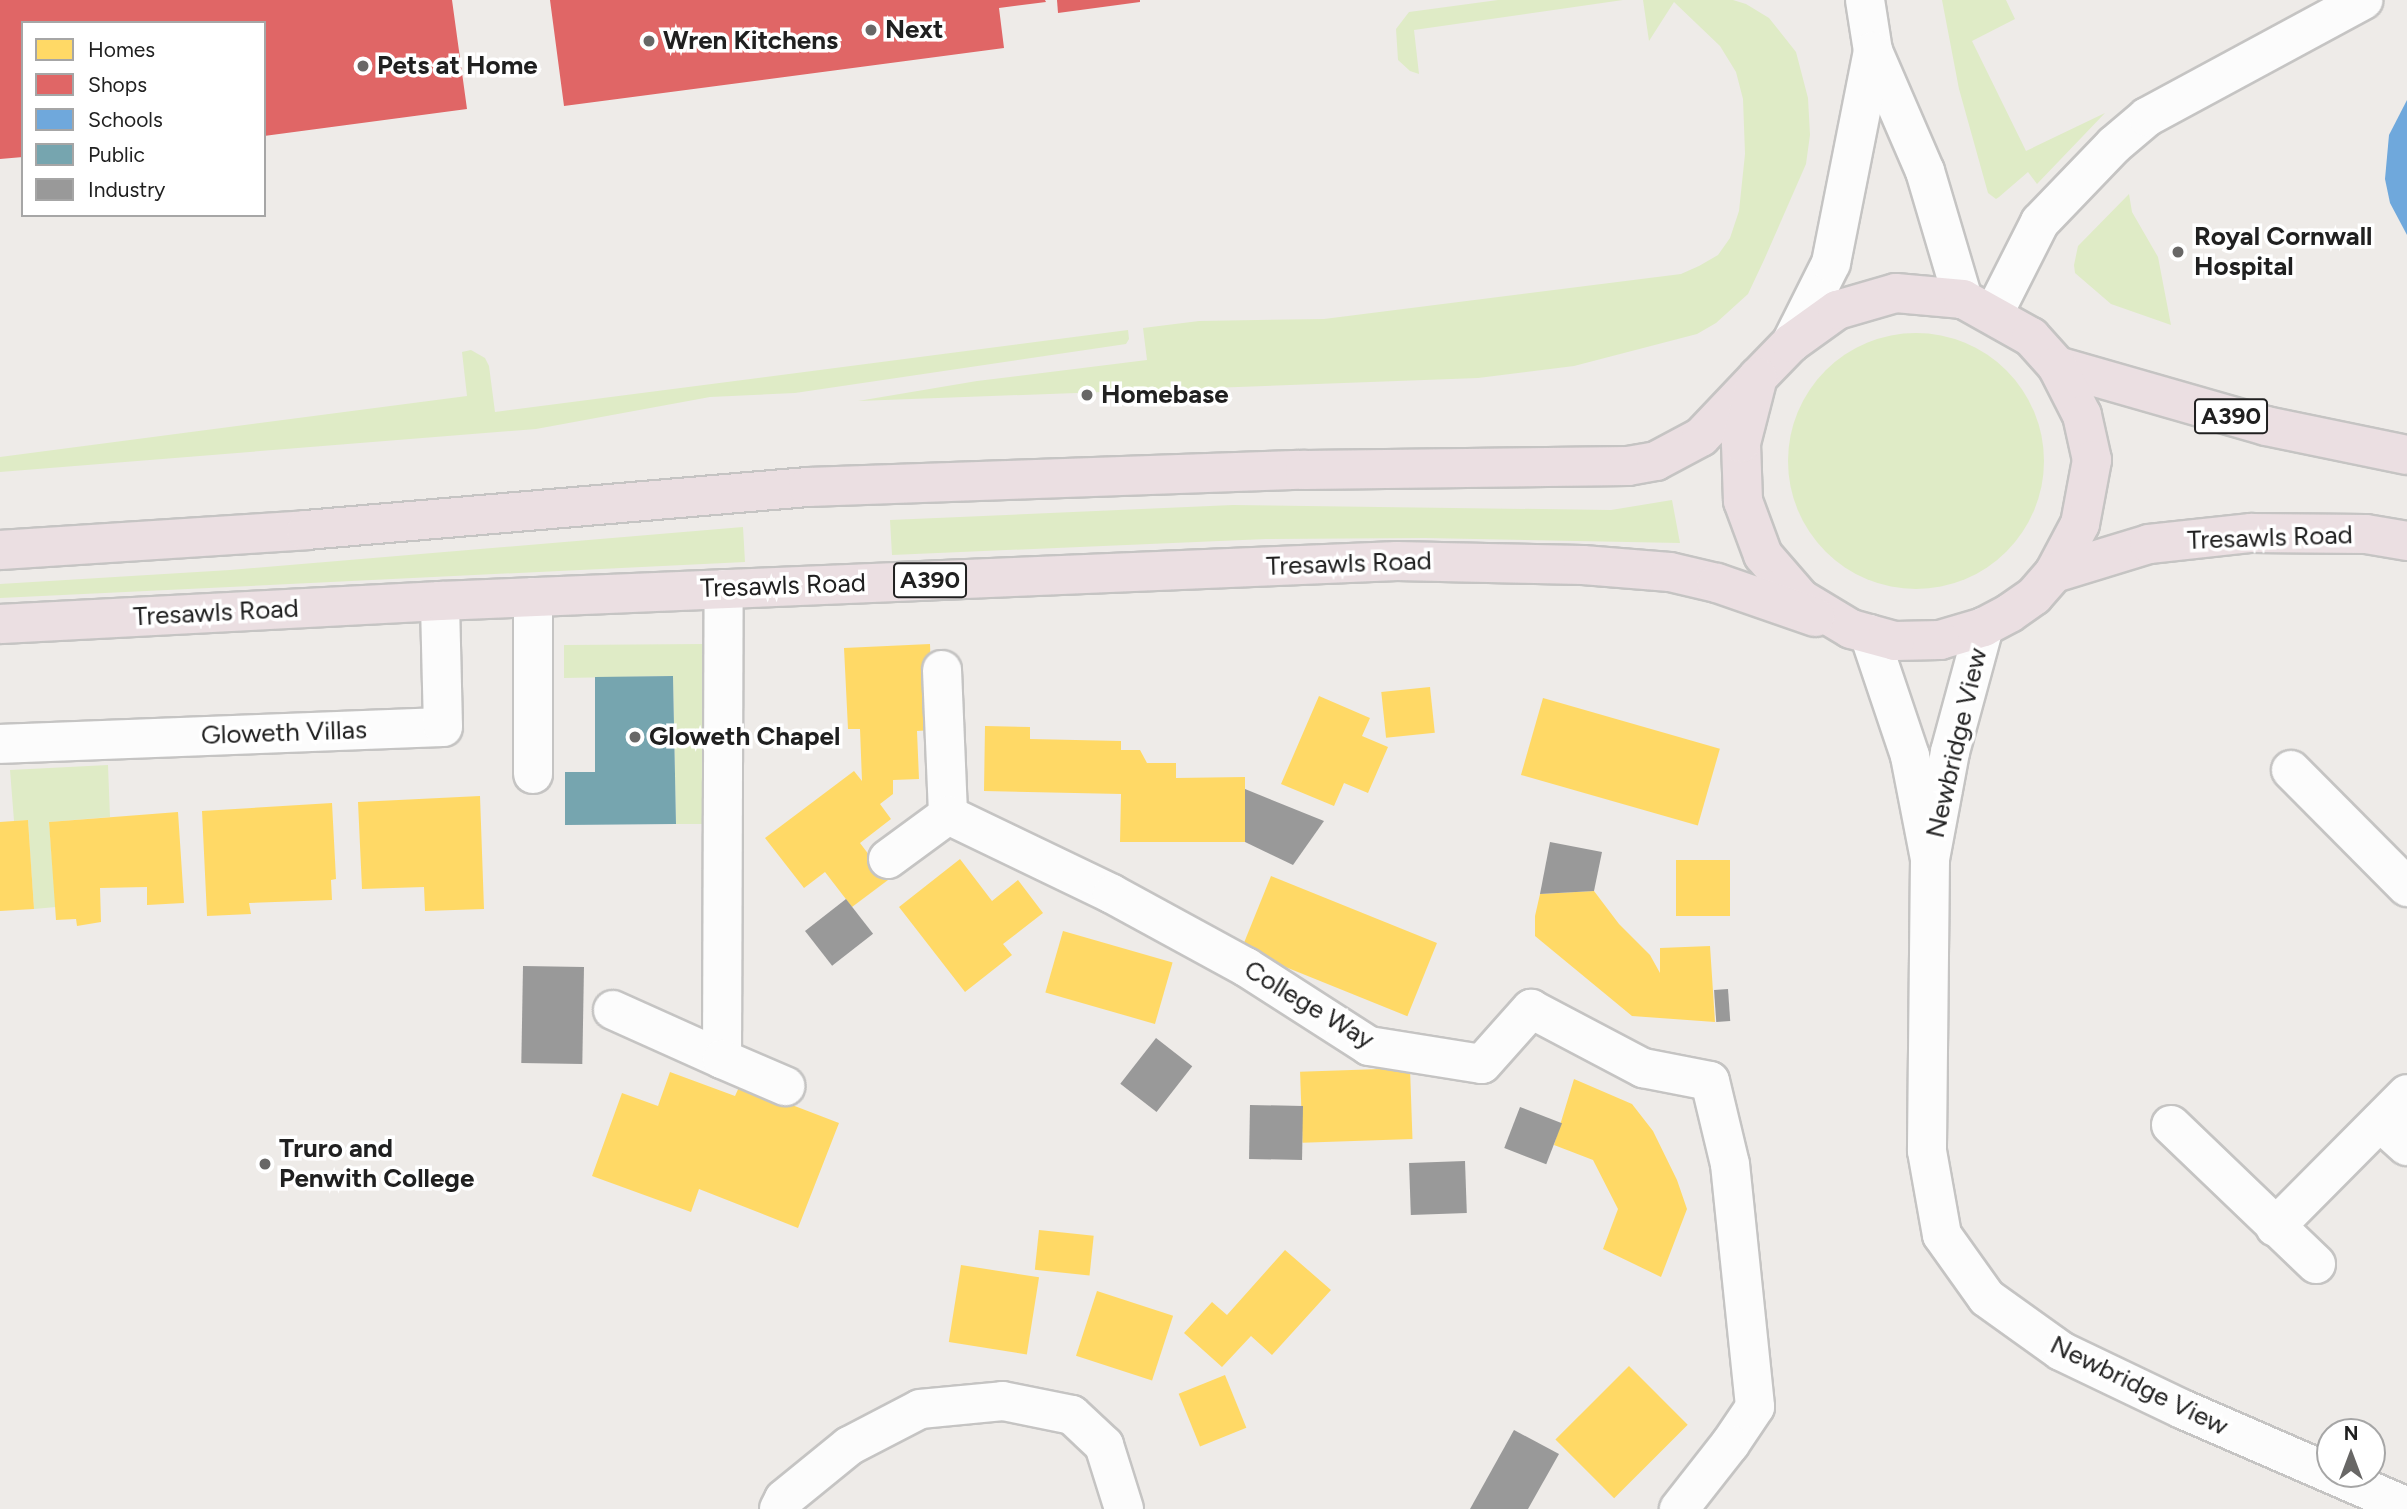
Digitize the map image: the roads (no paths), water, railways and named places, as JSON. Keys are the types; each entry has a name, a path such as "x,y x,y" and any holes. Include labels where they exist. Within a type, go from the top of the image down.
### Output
{"highway":[{"name":"A390","path":"0,550 306,530 808,487 1305,470 1587,469 1628,466 1656,461 1701,437 1758,377 1791,343 1837,310 1896,293 1978,306 2031,337 2057,366 2082,415 2092,460 2080,524 2054,573 2034,596 1984,627 1940,640 1895,641 1860,632 1801,599 1763,555 1743,501 1741,443 1758,377"},
{"name":"A390","path":"2057,366 2266,426 2407,455"},
{"name":"Tresawls Road","path":"2054,573 2149,544 2251,533 2366,534 2407,541"},
{"name":"Tresawls Road","path":"0,624 440,601 1397,561 1583,565 1670,572 1717,583 1860,632"}],"street":[{"path":"1865,0 1873,51 1925,171 1978,306"},
{"path":"1978,306 2040,222 2115,145 2147,117 2240,64 2363,0"},
{"path":"1791,343 1831,263 1873,51"},
{"path":"722,1059 724,589"},
{"path":"533,597 533,774"},
{"name":"Gloweth Villas","path":"0,744 443,727 440,601"},
{"name":"Newbridge View","path":"1984,627 1950,752 1930,859 1927,1151 1942,1236 1987,1298 2061,1352 2194,1415 2407,1507"},
{"name":"Newbridge View","path":"1860,632 1910,756 1930,859"},
{"path":"888,859 948,815 942,670"},
{"path":"2291,769 2407,887"},
{"name":"College Way","path":"948,815 1112,894 1246,967 1369,1046 1482,1064 1531,1009 1643,1068 1710,1081 1730,1164 1755,1406 1730,1444 1679,1509"},
{"path":"613,1010 785,1086"},
{"path":"2275,1227 2394,1134 2407,1094"},
{"path":"2171,1125 2316,1264"},
{"path":"779,1509 783,1499 849,1446 920,1409 1003,1401 1072,1415 1104,1445 1124,1509"}],"place":[{"name":"Next","path":"871,30"},
{"name":"Wren Kitchens","path":"649,41"},
{"name":"Pets at Home","path":"363,66"},
{"name":"Royal Cornwall Hospital","path":"2178,252"},
{"name":"Homebase","path":"1087,395"},
{"name":"Gloweth Chapel","path":"635,737"},
{"name":"Truro and Penwith College","path":"265,1164"}]}
